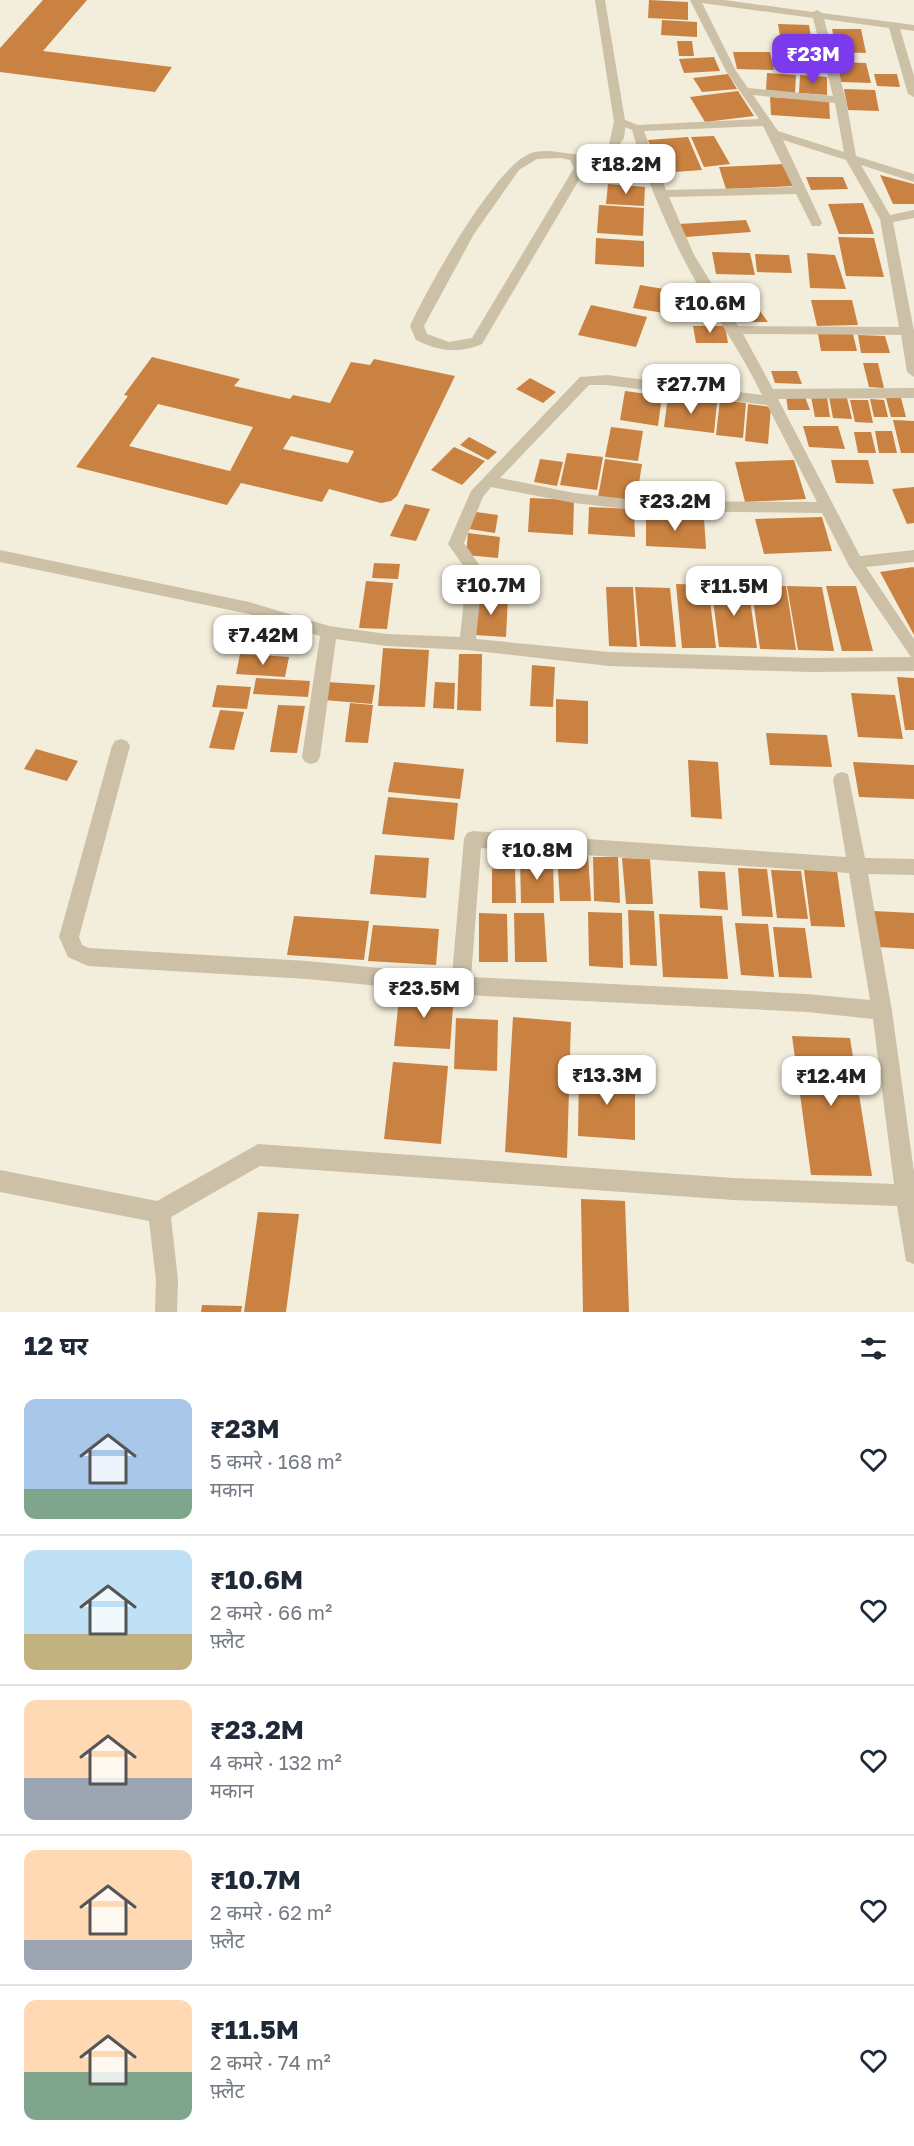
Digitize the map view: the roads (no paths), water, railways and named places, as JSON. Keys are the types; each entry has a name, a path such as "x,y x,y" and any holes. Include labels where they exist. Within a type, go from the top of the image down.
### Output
{"street":[{"path":"574,158 580,168 477,341 464,348 432,344 421,338 417,327 428,302 468,234 515,166 534,156 562,154 574,158 613,146 618,138 620,122 600,0"},
{"path":"695,0 731,71 774,132 816,223"},
{"path":"700,0 817,13 914,28"},
{"path":"817,13 840,100 851,158 886,219 914,372"},
{"path":"893,25 914,94"},
{"path":"745,91 840,100"},
{"path":"620,122 638,128 766,122"},
{"path":"638,128 644,152 688,255 734,330 855,562 914,652"},
{"path":"774,132 914,178"},
{"path":"661,194 800,190"},
{"path":"886,219 914,214"},
{"path":"734,330 907,331"},
{"path":"467,644 475,570 456,544 476,495 585,380 607,380 770,397 914,393"},
{"path":"488,481 574,498 645,506 828,508"},
{"path":"0,556 249,608 329,632 387,640 467,644 609,659 810,665 914,664"},
{"path":"855,562 914,556"},
{"path":"310,757 329,632"},
{"path":"121,746 69,936 75,951 88,957 307,970 461,985 807,1003 882,1011"},
{"path":"842,779 859,866 882,1011 910,1196 914,1253"},
{"path":"461,985 473,839 859,866 914,867"},
{"path":"0,1181 159,1212 258,1155 733,1189 910,1196"},
{"path":"159,1212 167,1280 166,1312"}]}
